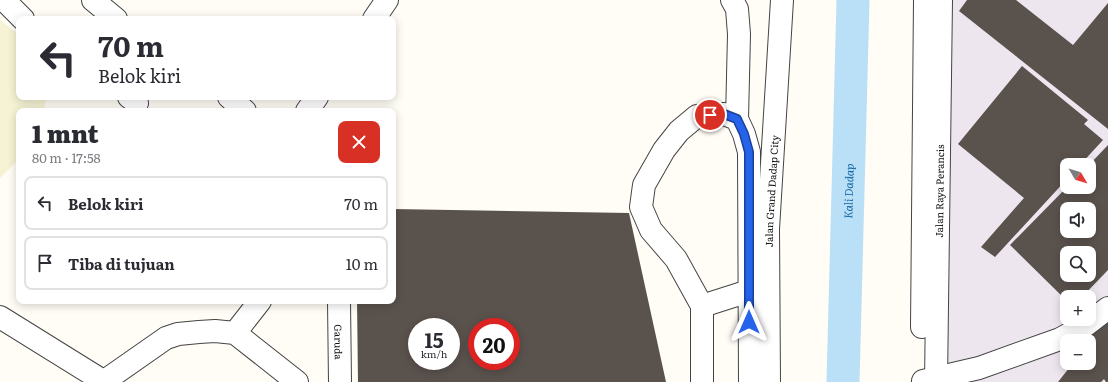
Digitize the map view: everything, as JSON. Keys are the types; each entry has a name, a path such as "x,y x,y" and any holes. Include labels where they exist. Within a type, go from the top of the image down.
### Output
{"street":[{"path":"4,0 20,16"},
{"path":"93,0 112,16"},
{"path":"376,16 387,0"},
{"path":"732,0 737,9 739,34 737,119 744,134 749,152 750,382"},
{"name":"Jalan Grand Dadap City","path":"769,382 768,230 782,0"},
{"name":"Jalan Raya Perancis","path":"925,0 929,381"},
{"name":"Jalan Raya Perancis","path":"929,381 941,0"},
{"path":"232,100 242,108"},
{"path":"702,382 702,306 676,259 651,230 641,207 644,185 664,150 679,131 697,116 724,114 737,119"},
{"path":"702,306 749,291"},
{"path":"235,333 258,304"},
{"name":"Garuda","path":"339,304 340,382"},
{"path":"929,381 978,368 1060,339 1086,325 1108,308"},
{"path":"0,317 103,382 166,338 178,334 215,331 235,333 298,382"}],"shaded area":[{"path":"952,0 1108,0 1108,382 941,382"},
{"path":"0,20 16,33 16,100 46,100 44,108 16,108 16,162 0,178"}],"building":[{"path":"967,0 1016,0 1073,45 1108,3 1108,129 959,11"},
{"path":"1022,66 1088,120 1084,124 1103,140 1086,158 1060,158 1060,187 995,257 981,247 1024,198 958,144"},
{"path":"1108,145 1108,270 1089,290 1060,290 1060,294 1010,245 1060,194 1096,194 1096,158"},
{"path":"396,209 629,213 666,382 358,382 357,304 396,304"},
{"path":"1108,320 1108,382 1104,379 1101,382 1058,382 1067,370 1096,370 1096,334 1089,334"}],"waterway":[{"name":"Kali Dadap","path":"843,382 853,0"}],"route":[{"path":"710,115 724,114 737,119 744,134 749,152 749,322"}]}
